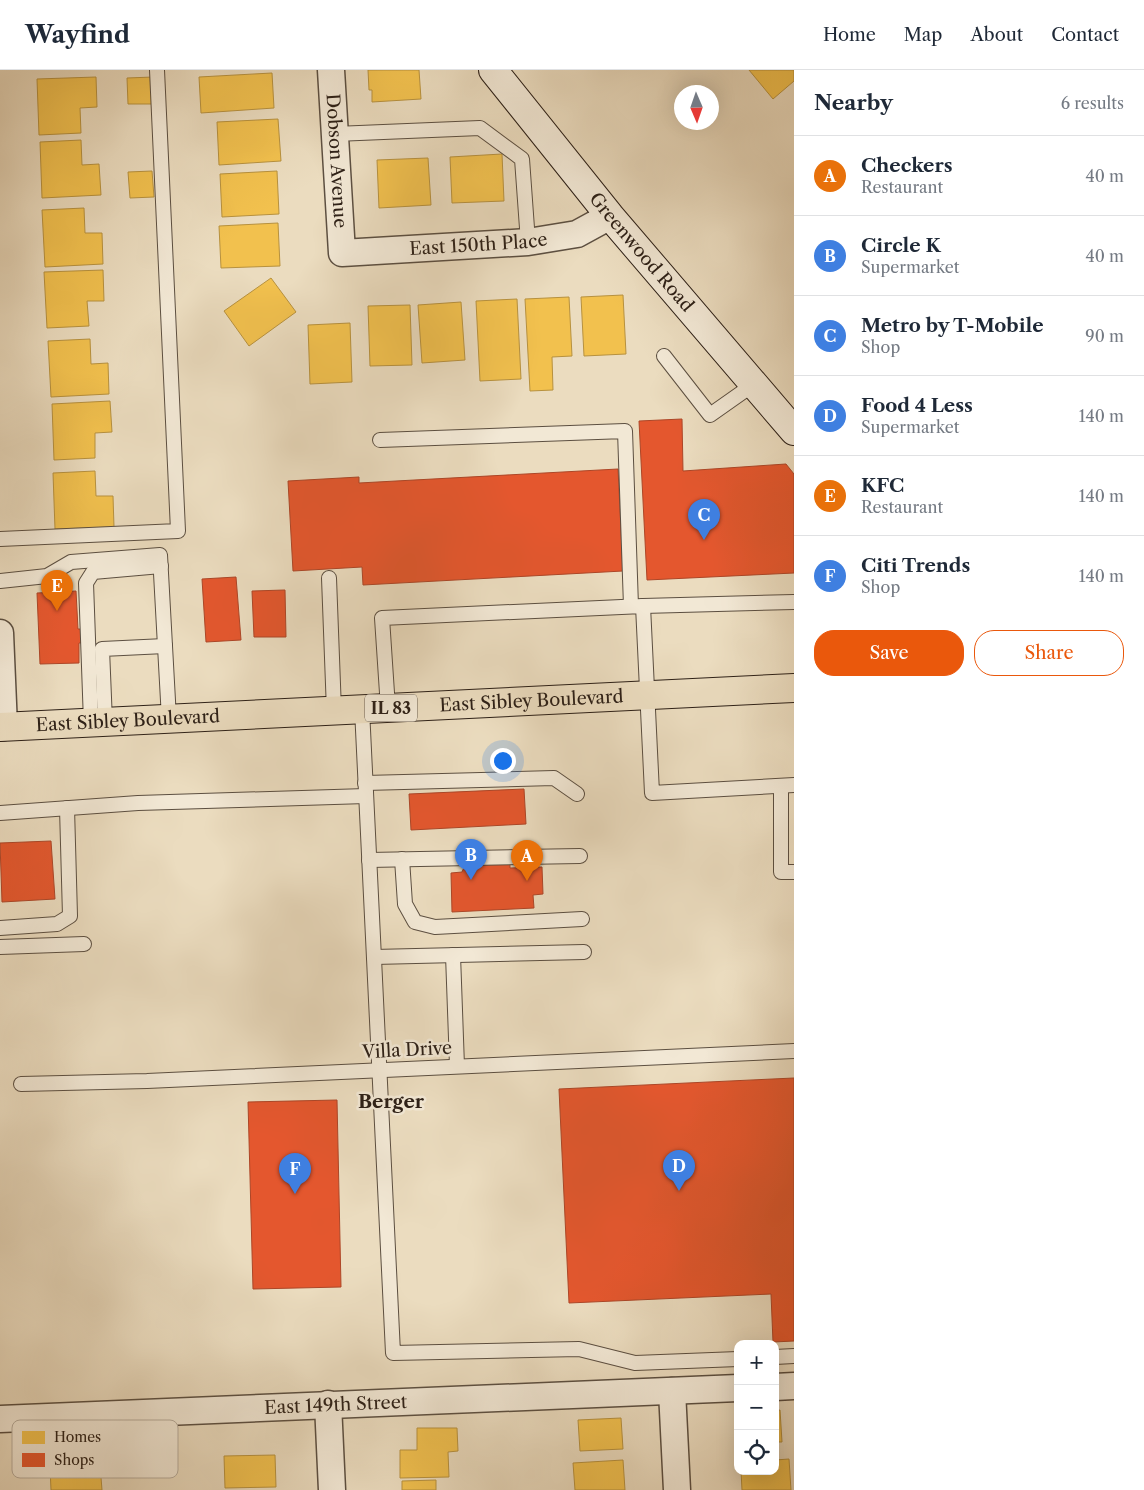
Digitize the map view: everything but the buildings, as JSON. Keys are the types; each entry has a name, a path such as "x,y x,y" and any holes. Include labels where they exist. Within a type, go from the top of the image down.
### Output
{"main road":[{"name":"East Sibley Boulevard","path":"2,727 794,688"}],"street":[{"name":"Dobson Avenue","path":"331,70 342,253"},
{"name":"Greenwood Road","path":"493,70 610,216 794,431"},
{"name":"East 150th Place","path":"342,253 528,242 577,234 610,216"},
{"path":"0,633 2,727"},
{"path":"779,1387 794,1386"},
{"name":"East 149th Street","path":"0,1419 734,1388"},
{"path":"672,1391 677,1490"},
{"path":"328,1404 332,1490"}],"lane":[{"path":"0,539 178,531 157,70"},
{"path":"335,134 480,128 522,159 528,242"},
{"path":"664,356 710,415 754,384"},
{"path":"380,440 625,431 637,606 647,695 652,793 787,786 781,872 794,872"},
{"path":"0,581 47,576 71,562 160,555 169,718"},
{"path":"98,722 86,583 93,572 161,566"},
{"path":"329,578 334,710"},
{"path":"734,1359 636,1363 579,1349 393,1353 366,790 382,618 637,606 794,602"},
{"path":"98,722 102,649 165,646"},
{"path":"0,813 554,778 577,794"},
{"path":"0,928 57,924 70,916 67,808"},
{"path":"369,860 580,856"},
{"path":"402,859 405,904 415,922 435,927 582,919"},
{"path":"0,947 84,944"},
{"path":"374,957 584,952"},
{"path":"453,955 458,1066"},
{"name":"Villa Drive","path":"21,1084 147,1081 794,1051"},
{"path":"779,1357 794,1356"}],"place":[{"name":"Metro by T-Mobile","path":"704,540"},
{"name":"KFC","path":"57,611"},
{"name":"Circle K","path":"471,880"},
{"name":"Checkers","path":"527,881"},
{"name":"Food 4 Less","path":"679,1191"},
{"name":"Citi Trends","path":"295,1194"}],"district":[{"name":"Berger","path":"391,1101"}]}
